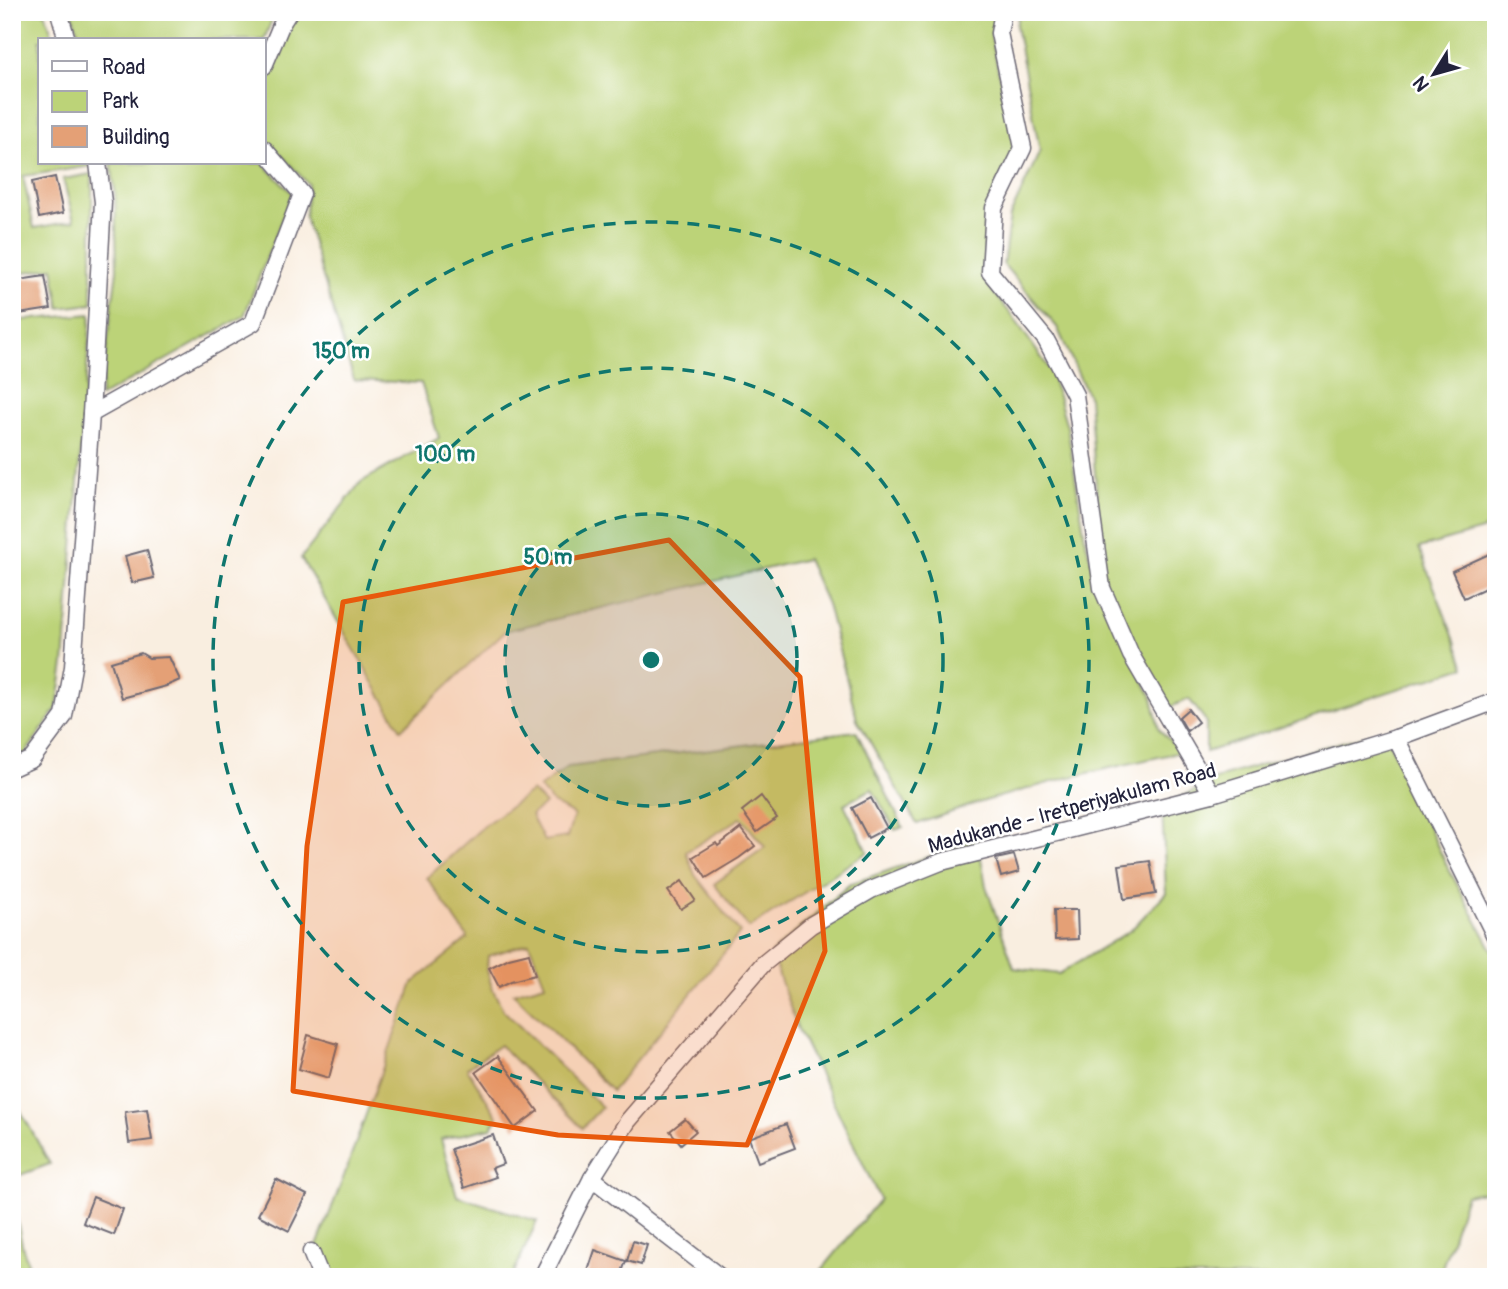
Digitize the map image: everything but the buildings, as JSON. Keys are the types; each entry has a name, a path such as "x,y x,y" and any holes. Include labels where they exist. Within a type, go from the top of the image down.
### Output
{"street":[{"path":"59,12 66,38"},
{"path":"266,61 289,12"},
{"path":"1003,12 999,33 1023,148 994,208 990,272 1046,340 1074,395 1102,588 1131,655 1212,794"},
{"path":"91,414 253,323 302,194 266,151"},
{"path":"12,768 32,759 64,716 73,667 103,202 98,164"},
{"name":"Madukande - Iretperiyakulam Road","path":"542,1277 592,1178 628,1121 762,964 811,925 871,890 941,862 1212,794 1396,738 1496,701"},
{"path":"1396,738 1496,939"},
{"path":"592,1178 720,1277"},
{"path":"312,1252 321,1277"}],"highlighted area":[{"path":"669,540 800,677 825,951 747,1145 558,1135 293,1091 307,846 343,602"}],"green space":[{"path":"12,12 45,12 53,38 38,38 38,164 93,166 23,176 34,228 74,221 63,179 92,174 92,304 60,308 53,268 12,274"},
{"path":"72,12 275,12 265,38 79,38"},
{"path":"300,12 996,12 991,36 1015,149 986,211 983,279 1050,370 1067,426 1085,538 1098,589 1152,697 1159,729 1181,752 1066,778 981,802 917,824 857,719 827,604 807,559 505,631 401,730 301,558 361,482 439,438 421,383 354,380 305,217 308,184 266,138 266,84 292,24"},
{"path":"1019,12 1496,12 1496,526 1419,548 1465,667 1206,752 1206,721 1189,699 1170,707 1134,655 1104,586 1089,398 1057,327 1003,264 1010,216 1040,151 1016,26"},
{"path":"111,164 264,164 292,193 244,316 100,397 117,270 115,191"},
{"path":"91,314 64,664 57,708 25,754 12,760 12,321"},
{"path":"856,731 903,827 895,830 872,789 844,804 868,852 749,928 714,884 765,847 741,818 686,852 695,875 740,933 612,1091 513,993 545,984 529,943 488,956 487,970 492,988 503,1010 602,1107 582,1128 500,1045 467,1068 498,1118 491,1128 441,1139 457,1196 537,1221 512,1277 329,1277 317,1246 413,983 468,938 427,878 486,824 532,791 545,804 531,815 544,841 567,837 574,815 554,804 539,788 568,767"},
{"path":"1384,731 1445,862 1496,957 1496,1190 1466,1195 1439,1277 816,1277 880,1199 797,1027 771,953 850,884 948,850 977,837 986,886 1014,968 1059,974 1131,930 1166,893 1162,806 1224,776"},
{"path":"12,1087 20,1110 50,1164 12,1178"},
{"path":"12,1196 23,1249 33,1277 12,1277"}]}
